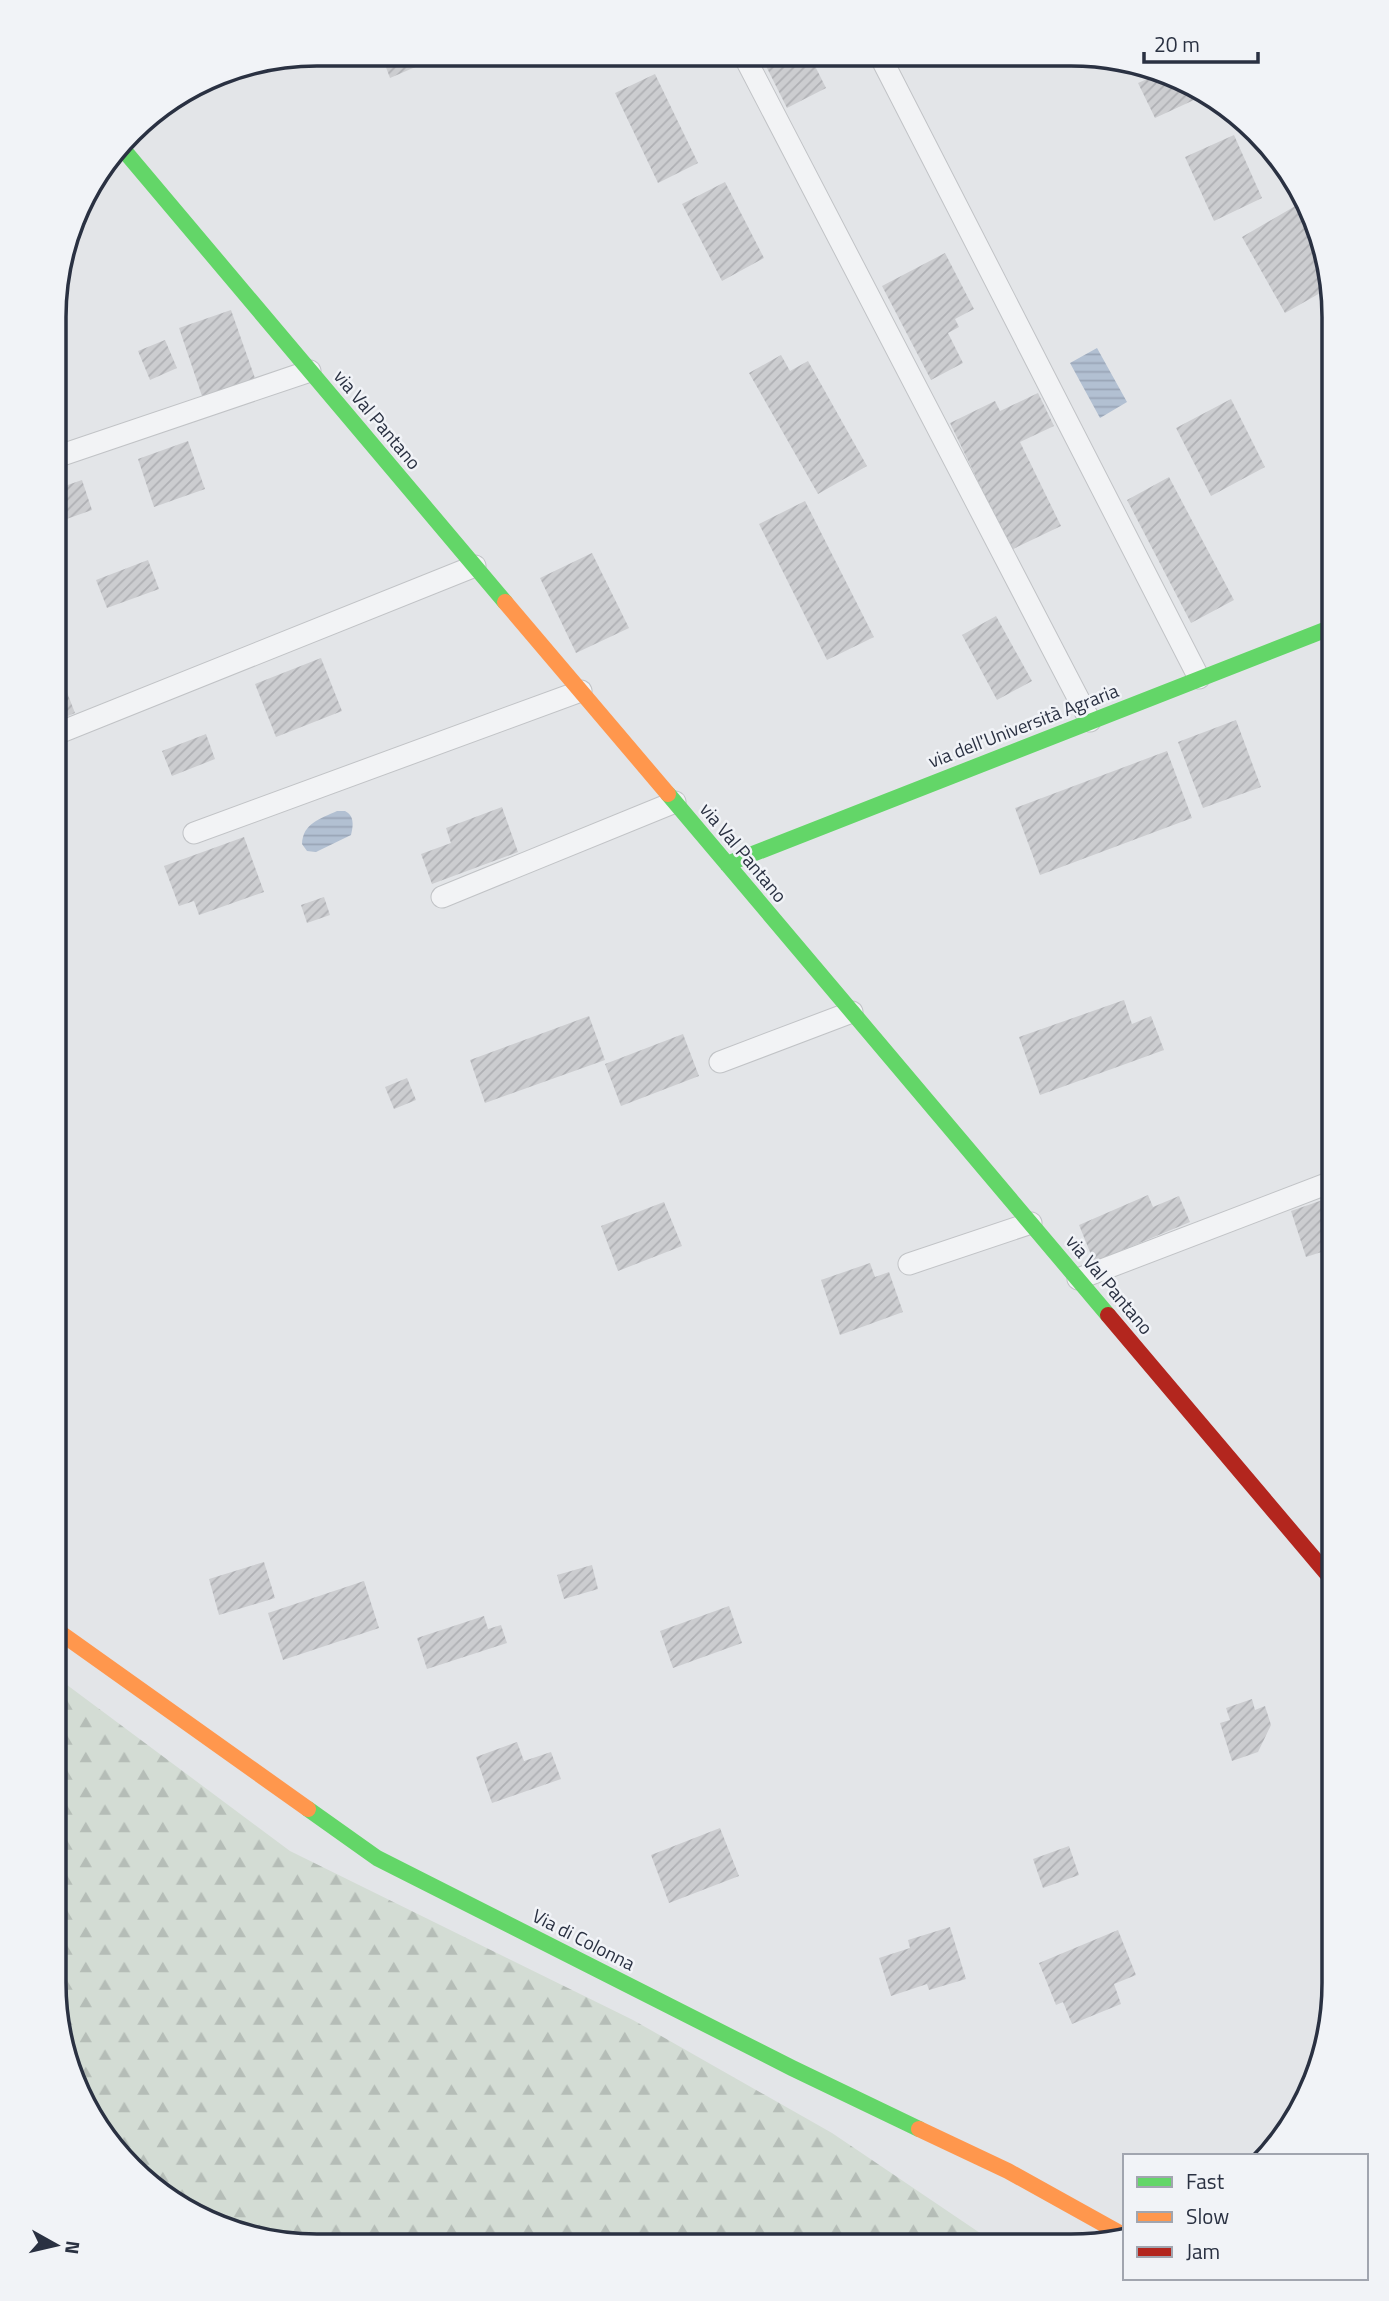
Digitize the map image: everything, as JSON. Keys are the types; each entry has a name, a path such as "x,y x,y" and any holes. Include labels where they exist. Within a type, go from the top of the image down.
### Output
{"street":[{"name":"via Val Pantano","path":"127,155 1322,1567"},
{"name":"via dell'Università Agraria","path":"727,864 1322,631"},
{"name":"Via di Colonna","path":"66,1637 377,1858 792,2068 1008,2171 1115,2231"}],"lane":[{"path":"750,66 1090,721"},
{"path":"885,66 1199,678"},
{"path":"66,454 310,371"},
{"path":"66,730 475,566"},
{"path":"194,834 581,691"},
{"path":"442,897 675,802"},
{"path":"720,1062 852,1012"},
{"path":"1079,1279 1322,1186"},
{"path":"909,1264 1031,1223"},
{"path":"1310,1553 1322,1549"}],"green space":[{"path":"66,1684 290,1851 633,2020 832,2133 980,2233 301,2234 253,2226 192,2201 152,2172 118,2136 92,2094 71,2032 66,1983"}],"water":[{"path":"1097,348 1127,402 1100,418 1070,363"},
{"path":"337,811 345,811 352,818 351,835 316,852 307,851 302,844 309,826"}],"building":[{"path":"386,66 418,66 390,78"},
{"path":"766,66 815,66 826,88 787,108"},
{"path":"655,74 698,163 658,183 615,93"},
{"path":"1148,79 1196,99 1155,118 1138,83"},
{"path":"1234,135 1262,198 1214,221 1185,157"},
{"path":"725,182 764,258 722,281 682,204"},
{"path":"1296,205 1314,253 1321,293 1285,313 1242,237"},
{"path":"945,253 974,309 955,319 959,327 948,333 963,363 931,380 882,286"},
{"path":"231,310 256,381 203,399 179,328"},
{"path":"165,340 177,368 150,380 138,351"},
{"path":"781,355 790,371 808,361 867,466 818,494 749,373"},
{"path":"1038,393 1054,426 1020,442 1061,526 1011,550 950,423 995,401 1000,411"},
{"path":"1231,399 1265,467 1211,496 1176,428"},
{"path":"188,441 205,489 154,507 138,459"},
{"path":"1169,477 1234,600 1191,623 1127,500"},
{"path":"82,480 92,510 66,519 66,486"},
{"path":"805,501 874,637 827,660 759,524"},
{"path":"592,553 629,628 576,653 540,578"},
{"path":"148,560 159,589 107,608 96,580"},
{"path":"996,616 1032,681 997,700 962,635"},
{"path":"321,658 342,711 276,737 255,684"},
{"path":"66,690 75,713 66,717"},
{"path":"1236,720 1261,787 1203,808 1178,742"},
{"path":"206,734 215,759 172,776 162,751"},
{"path":"1167,751 1192,818 1040,875 1015,808"},
{"path":"502,807 518,852 432,884 421,854 451,843 446,828"},
{"path":"244,837 264,892 199,915 194,901 179,906 164,866"},
{"path":"324,897 330,915 307,923 301,905"},
{"path":"1124,1000 1132,1024 1151,1016 1164,1050 1040,1095 1019,1037"},
{"path":"589,1016 605,1060 485,1103 470,1060"},
{"path":"683,1034 699,1076 621,1106 605,1064"},
{"path":"407,1078 416,1100 394,1109 385,1087"},
{"path":"1148,1195 1153,1207 1179,1196 1190,1222 1094,1262 1079,1225"},
{"path":"1322,1200 1322,1252 1306,1257 1291,1211"},
{"path":"664,1202 682,1246 618,1271 601,1226"},
{"path":"870,1263 875,1277 889,1272 903,1312 840,1335 821,1280"},
{"path":"264,1562 275,1598 219,1615 209,1579"},
{"path":"592,1565 598,1589 564,1599 557,1575"},
{"path":"364,1581 379,1628 283,1660 268,1613"},
{"path":"729,1606 742,1643 673,1668 660,1631"},
{"path":"484,1616 488,1629 501,1625 507,1643 427,1669 417,1638"},
{"path":"1252,1699 1255,1710 1265,1706 1271,1725 1258,1752 1232,1761 1220,1723 1230,1720 1226,1708"},
{"path":"517,1742 524,1761 551,1752 561,1779 492,1803 476,1757"},
{"path":"720,1828 739,1876 669,1903 651,1855"},
{"path":"1069,1846 1079,1875 1043,1888 1033,1859"},
{"path":"950,1927 966,1979 929,1990 927,1984 891,1996 879,1958 910,1948 908,1940"},
{"path":"1118,1930 1136,1975 1114,1984 1121,2004 1072,2024 1063,2002 1056,2005 1039,1963"}],"traffic: fast":[{"path":"127,154 505,602"},
{"path":"727,864 1322,631"},
{"path":"668,794 1108,1315"},
{"path":"308,1809 377,1858 792,2068 919,2129"}],"traffic: slow":[{"path":"505,602 668,794"},
{"path":"66,1637 308,1809"},
{"path":"919,2129 1008,2171 1115,2231"}],"traffic: jam":[{"path":"1108,1315 1322,1568"}]}
